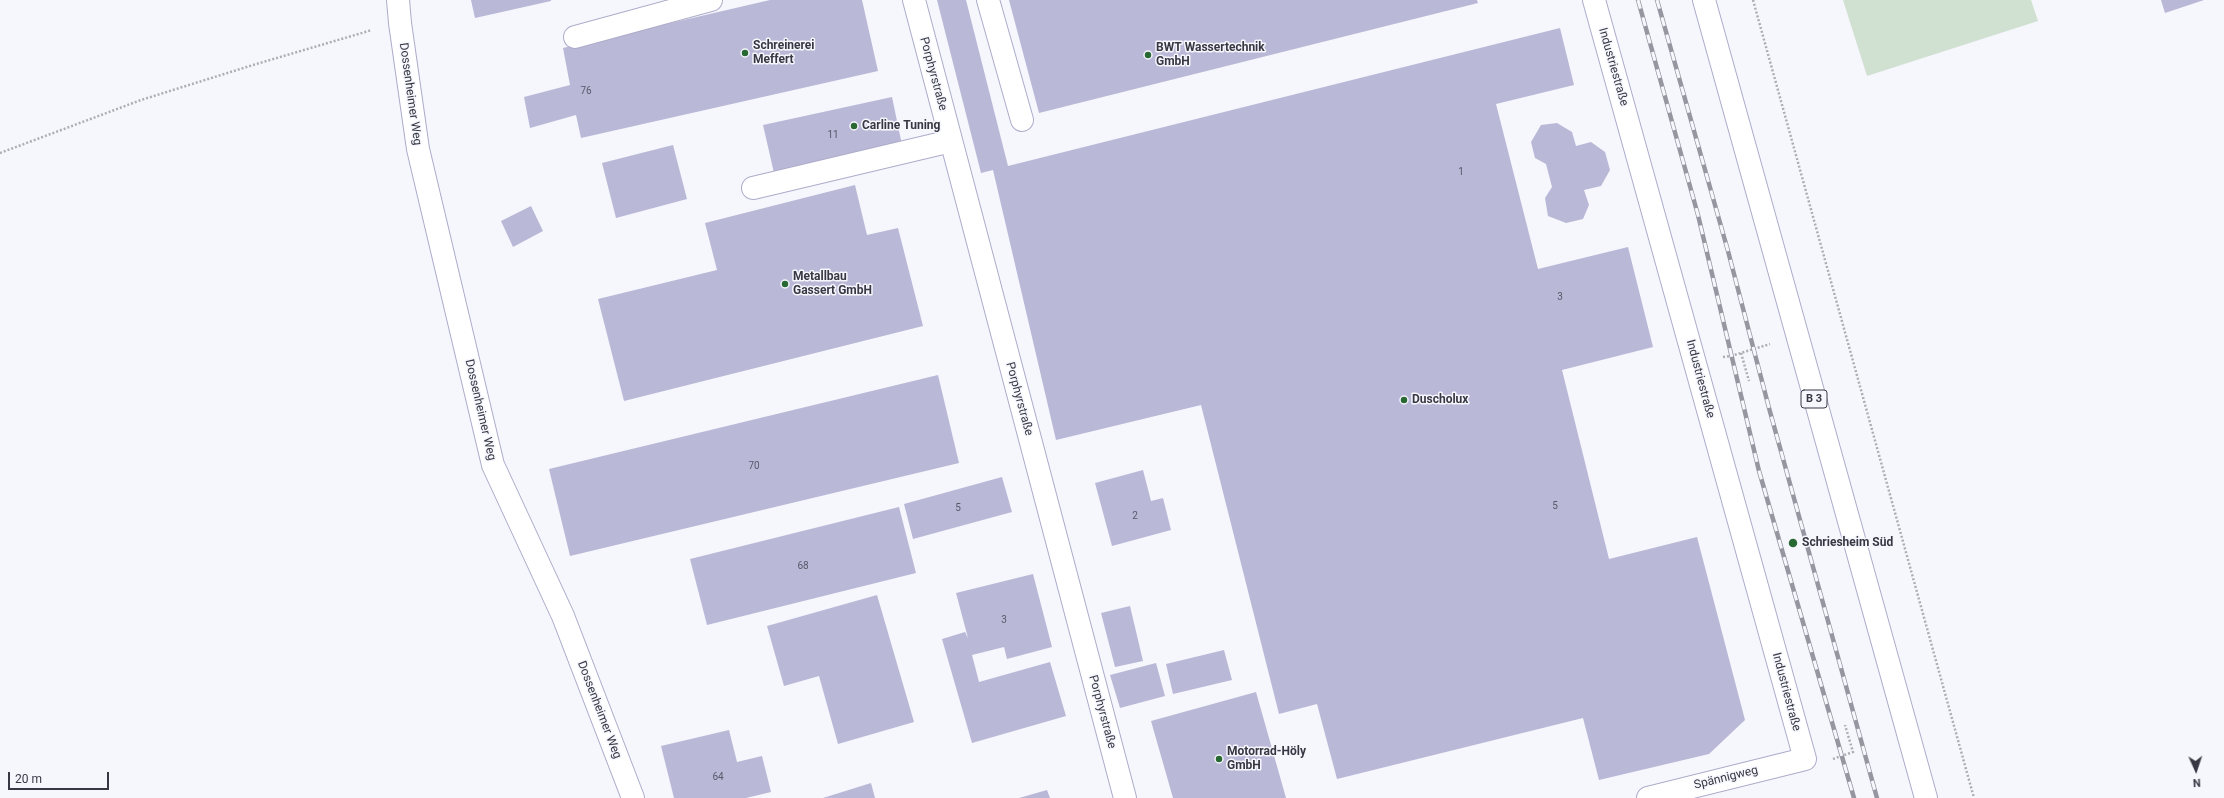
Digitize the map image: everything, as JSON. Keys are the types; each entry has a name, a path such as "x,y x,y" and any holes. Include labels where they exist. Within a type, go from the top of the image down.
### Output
{"street":[{"name":"Dossenheimer Weg","path":"398,0 418,149 493,466 563,616 633,798"},
{"path":"575,37 711,0"},
{"name":"Porphyrstraße","path":"914,0 1125,798"},
{"path":"988,0 1022,120"},
{"name":"Industriestraße","path":"1594,0 1805,759"},
{"name":"B 3","path":"1704,0 1926,798"},
{"path":"753,188 951,141"},
{"name":"Spännigweg","path":"1648,798 1805,759"}],"path":[{"path":"1753,0 1974,798"},
{"path":"0,153 141,100 253,65 400,23"},
{"path":"1741,353 1748,381"},
{"path":"1830,760 1853,752 1844,725"}],"green space":[{"path":"1843,0 2031,0 2038,21 1867,76"}],"building":[{"path":"471,0 551,0 551,1 475,18"},
{"name":"Schreinerei Meffert","path":"770,0 862,0 878,71 581,138 576,115 530,128 524,97 570,85 563,48"},
{"name":"Duscholux","path":"937,0 966,0 1008,166 1560,28 1574,85 1496,104 1538,269 1628,247 1653,347 1562,370 1609,559 1697,537 1745,720 1709,754 1599,780 1583,718 1337,779 1317,704 1279,714 1201,405 1056,440 993,170 981,173"},
{"name":"BWT Wassertechnik GmbH","path":"1009,0 1477,0 1478,3 1039,113"},
{"path":"2161,0 2204,0 2165,13"},
{"path":"892,97 902,145 774,173 763,125"},
{"path":"1557,123 1572,132 1576,146 1591,142 1605,152 1610,170 1601,186 1584,190 1589,205 1583,219 1566,223 1548,216 1545,198 1552,187 1546,164 1535,158 1531,142 1541,125"},
{"path":"673,145 687,199 616,218 602,163"},
{"name":"Metallbau Gassert GmbH","path":"855,185 867,235 898,228 923,326 624,401 598,299 717,270 705,223"},
{"path":"531,206 543,231 513,247 501,221"},
{"path":"938,375 959,463 570,556 549,469"},
{"path":"1143,470 1151,501 1163,498 1171,530 1112,546 1095,483"},
{"path":"1002,477 1012,512 913,539 904,504"},
{"path":"899,507 916,573 707,625 690,559"},
{"path":"1033,574 1052,647 1007,659 1004,647 972,655 979,682 1050,662 1066,716 972,743 942,639 965,632 968,638 956,593"},
{"path":"877,595 914,722 838,744 819,676 784,686 767,626"},
{"path":"1130,606 1143,661 1115,667 1101,613"},
{"path":"1224,650 1232,680 1173,694 1166,664"},
{"path":"1156,663 1165,696 1120,708 1110,675"},
{"name":"Motorrad-Höly GmbH","path":"1256,692 1286,798 1173,798 1151,721"},
{"path":"729,730 737,762 762,756 771,792 746,798 674,798 661,746"},
{"path":"871,783 875,798 823,798"},
{"path":"1047,790 1050,798 1019,798"}],"railway":[{"path":"1638,0 1698,215 1759,471 1854,798"},
{"path":"1657,0 1728,251 1769,408 1877,798"}],"place":[{"name":"Schreinerei Meffert","path":"745,53"},
{"name":"BWT Wassertechnik GmbH","path":"1148,55"},
{"name":"Carline Tuning","path":"854,126"},
{"name":"Metallbau Gassert GmbH","path":"785,284"},
{"name":"Duscholux","path":"1404,400"},
{"name":"Schriesheim Süd","path":"1793,543"},
{"name":"Motorrad-Höly GmbH","path":"1219,759"}]}
